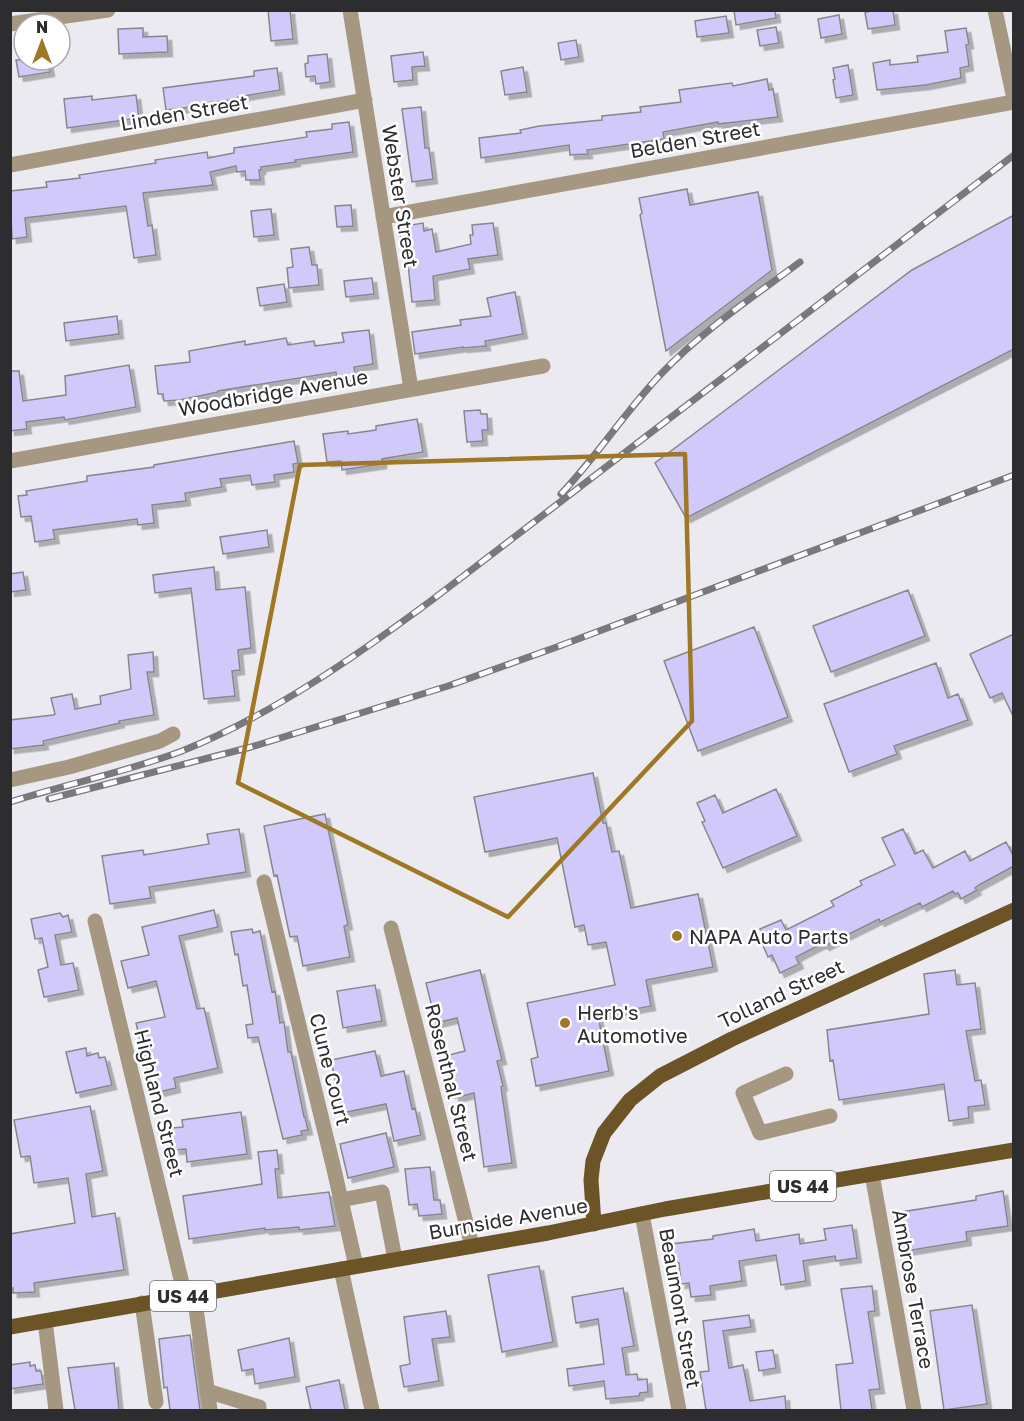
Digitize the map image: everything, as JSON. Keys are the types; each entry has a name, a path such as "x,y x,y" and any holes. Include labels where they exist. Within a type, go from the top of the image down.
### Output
{"main road":[{"name":"Tolland Street","path":"594,1224 591,1180 593,1161 604,1133 630,1100 660,1076 732,1039 1014,910"},
{"name":"Burnside Avenue","path":"10,1327 1014,1150"}],"street":[{"path":"10,24 108,10"},
{"name":"Webster Street","path":"350,10 411,389"},
{"name":"Belden Street","path":"383,217 1014,100 995,10"},
{"name":"Linden Street","path":"10,165 364,100"},
{"name":"Woodbridge Avenue","path":"10,460 543,366"},
{"path":"10,780 69,767 160,741 173,734"},
{"name":"Clune Court","path":"264,882 341,1200 348,1268 372,1410"},
{"name":"Highland Street","path":"94,921 189,1295 210,1410"},
{"name":"Rosenthal Street","path":"391,928 472,1246"},
{"path":"786,1074 743,1093 760,1133 830,1116"},
{"name":"Ambrose Terrace","path":"872,1174 914,1410"},
{"path":"341,1200 382,1192 395,1259"},
{"name":"Beaumont Street","path":"642,1214 679,1410"},
{"path":"142,1303 156,1402"},
{"path":"45,1321 56,1410"},
{"path":"207,1391 258,1407 259,1410"}],"highlighted area":[{"path":"685,454 692,721 508,917 238,783 300,465"}],"building":[{"path":"268,10 290,10 293,39 271,41"},
{"path":"734,10 775,10 776,18 736,25"},
{"path":"871,10 893,10 895,25 868,29 865,13"},
{"path":"839,15 842,34 821,38 818,19"},
{"path":"726,16 729,33 697,37 695,21"},
{"path":"776,27 779,43 760,46 757,30"},
{"path":"143,28 143,37 167,36 168,52 119,54 118,29"},
{"path":"966,28 969,66 960,68 961,78 926,85 877,90 873,63 890,60 890,65 918,62 917,56 948,52 945,31"},
{"path":"576,40 579,57 561,60 558,43"},
{"path":"423,52 425,66 412,67 413,80 394,82 391,56"},
{"path":"327,54 330,82 316,84 315,76 306,77 305,64 308,63 308,56"},
{"path":"848,65 853,95 836,98 833,68"},
{"path":"523,67 527,92 505,95 501,71"},
{"path":"277,68 280,90 166,110 163,88 254,76 254,71"},
{"path":"18,72 50,72 19,77"},
{"path":"767,79 769,90 773,89 778,117 718,124 718,122 663,132 664,139 587,150 588,154 570,155 569,145 481,158 479,138 521,133 520,130 539,126 602,120 602,116 641,112 640,107 681,102 679,90 732,83 733,86"},
{"path":"136,95 139,118 67,128 64,99 92,96 92,100"},
{"path":"421,107 425,148 429,148 433,179 412,182 402,109"},
{"path":"349,122 353,152 261,167 260,180 246,180 245,171 237,172 236,166 210,172 213,185 143,193 148,226 152,225 156,255 134,258 126,206 25,218 27,237 12,239 10,191 47,187 46,182 80,178 79,175 156,163 155,160 207,152 208,158 234,153 234,148 307,137 306,132 332,129 332,124"},
{"path":"687,189 690,205 758,192 772,270 666,351 640,215 642,213 639,198"},
{"path":"351,205 353,226 337,227 335,206"},
{"path":"271,209 274,235 254,237 251,211"},
{"path":"1014,215 1014,349 686,518 655,463 912,270"},
{"path":"423,223 424,231 432,229 436,252 471,244 472,225 493,223 498,255 468,259 470,269 433,276 435,300 412,302 408,264 405,265 399,227"},
{"path":"309,247 312,265 317,265 319,285 289,288 287,268 293,267 291,249"},
{"path":"372,278 374,294 346,297 344,281"},
{"path":"284,284 287,302 260,306 257,288"},
{"path":"515,292 523,334 485,341 486,346 415,354 412,332 461,325 460,320 491,316 487,298"},
{"path":"117,316 119,334 66,341 64,323"},
{"path":"369,330 373,364 354,367 356,380 337,382 336,372 218,391 180,400 164,401 163,394 158,394 155,366 190,362 189,351 245,341 245,345 286,338 288,345 314,341 315,346 344,342 342,333"},
{"path":"129,365 136,407 65,420 64,417 26,422 27,429 10,431 10,371 19,371 23,401 66,395 65,376"},
{"path":"480,410 481,414 487,414 488,430 482,430 483,441 467,442 464,411"},
{"path":"417,419 423,452 382,459 382,464 342,470 341,461 327,462 323,434 348,431 348,434 376,430 376,426"},
{"path":"294,441 298,463 293,464 294,472 274,475 275,482 252,485 250,475 220,479 222,487 185,493 186,501 152,505 154,523 138,525 137,519 53,530 55,539 35,542 31,516 21,517 18,496 27,495 26,491 87,481 87,476 154,467 154,465"},
{"path":"267,530 269,547 223,554 220,537"},
{"path":"214,567 216,590 245,587 251,648 238,650 240,670 232,671 235,696 204,699 191,588 155,593 153,575"},
{"path":"23,572 26,590 10,592 10,574"},
{"path":"908,590 925,636 831,672 813,626"},
{"path":"754,627 788,717 698,751 664,661"},
{"path":"1014,634 1014,718 1002,693 990,698 970,654"},
{"path":"153,652 154,672 147,672 154,715 119,721 120,723 43,741 44,745 10,749 10,720 53,715 55,714 51,698 72,694 75,709 101,704 100,696 131,689 128,655"},
{"path":"936,663 948,698 958,694 968,720 894,746 897,754 849,772 824,704"},
{"path":"593,773 603,823 606,823 612,852 619,851 631,908 698,894 713,967 646,980 651,1006 598,1016 609,1071 536,1086 531,1059 538,1057 527,1003 615,985 606,942 588,945 584,925 575,927 557,838 485,852 474,797"},
{"path":"776,789 797,836 723,868 702,822 705,821 697,803 715,795 723,813"},
{"path":"325,814 348,925 344,926 350,957 303,966 297,936 290,937 264,826"},
{"path":"239,829 246,872 149,887 151,898 110,904 102,856 143,850 144,855 209,844 207,834"},
{"path":"903,829 915,854 923,850 933,868 965,851 970,861 1006,842 1014,857 1014,866 979,885 975,888 977,890 961,899 958,893 955,894 953,891 922,907 920,903 880,922 879,919 825,946 823,943 796,957 799,964 780,973 772,955 768,957 762,943 766,942 760,929 781,920 786,930 834,906 831,901 862,885 860,881 895,865 882,838"},
{"path":"214,910 218,927 179,936 197,1009 204,1008 218,1068 174,1078 176,1088 154,1093 136,1023 165,1017 156,981 128,988 121,961 149,955 142,927"},
{"path":"60,913 63,917 68,915 72,932 55,935 61,965 73,963 79,990 44,997 38,970 48,967 42,938 35,939 31,919"},
{"path":"252,929 253,933 260,931 272,992 275,991 280,1023 284,1022 288,1052 291,1052 308,1130 301,1131 302,1135 283,1139 258,1037 248,1038 246,1025 253,1024 247,985 243,986 238,954 235,955 231,932"},
{"path":"480,970 502,1060 497,1061 503,1086 501,1087 512,1163 484,1167 474,1093 455,1098 445,1056 465,1051 457,1018 436,1023 426,983"},
{"path":"955,970 957,985 975,983 981,1029 966,1031 975,1081 981,1080 985,1105 968,1107 969,1118 949,1121 944,1084 839,1100 833,1060 830,1061 827,1030 929,1014 924,974"},
{"path":"375,985 382,1021 343,1028 337,991"},
{"path":"86,1048 87,1056 98,1053 99,1058 105,1057 112,1085 76,1093 66,1052"},
{"path":"375,1051 381,1076 404,1071 412,1109 415,1108 421,1135 394,1141 386,1104 342,1113 331,1060"},
{"path":"90,1106 103,1171 86,1174 92,1217 115,1213 124,1270 34,1283 35,1292 13,1293 13,1288 10,1288 10,1234 75,1223 68,1178 34,1183 30,1156 21,1157 14,1120"},
{"path":"241,1112 247,1154 187,1162 186,1149 175,1150 172,1128 183,1127 182,1120"},
{"path":"386,1133 394,1167 348,1178 340,1144"},
{"path":"277,1150 279,1169 275,1169 278,1198 329,1192 335,1226 299,1230 299,1227 265,1230 265,1228 189,1239 183,1196 262,1184 258,1152"},
{"path":"430,1167 434,1200 440,1200 442,1214 419,1216 417,1204 409,1205 405,1169"},
{"path":"1003,1191 1008,1226 966,1232 967,1241 900,1252 895,1213 976,1200 976,1196"},
{"path":"852,1225 857,1258 836,1261 835,1256 803,1261 806,1281 781,1285 776,1255 739,1261 742,1281 710,1286 711,1295 691,1297 689,1283 681,1284 679,1263 673,1263 671,1244 713,1239 713,1236 754,1229 756,1241 799,1234 800,1244 826,1240 824,1229"},
{"path":"539,1266 553,1342 502,1352 488,1275"},
{"path":"872,1286 875,1311 868,1312 880,1389 869,1390 872,1410 841,1410 836,1365 853,1363 841,1289"},
{"path":"623,1288 634,1346 622,1348 626,1375 637,1374 638,1380 647,1379 648,1392 640,1393 639,1396 606,1399 604,1381 569,1386 567,1369 604,1364 598,1319 576,1323 572,1297"},
{"path":"972,1305 987,1404 944,1410 930,1311"},
{"path":"446,1311 450,1337 432,1339 439,1381 404,1387 400,1366 410,1364 404,1317"},
{"path":"749,1315 751,1327 723,1331 729,1368 743,1365 750,1401 785,1396 786,1410 706,1410 700,1372 709,1371 703,1321"},
{"path":"190,1335 200,1410 170,1410 167,1387 164,1388 159,1339"},
{"path":"289,1338 295,1377 255,1384 253,1369 242,1371 238,1350"},
{"path":"773,1350 776,1368 759,1371 756,1352"},
{"path":"30,1362 30,1366 35,1365 36,1371 41,1371 43,1384 10,1389 10,1365"},
{"path":"114,1363 119,1410 75,1410 68,1368"},
{"path":"339,1380 345,1410 311,1410 306,1387"}],"railway":[{"path":"10,802 182,751 248,720 312,683 373,643 432,600 1014,155"},
{"path":"561,494 648,389 677,358 728,315 800,262"},
{"path":"49,799 251,747 448,686 1014,475"}],"place":[{"name":"NAPA Auto Parts","path":"677,936"},
{"name":"Herb's Automotive","path":"565,1023"}]}
